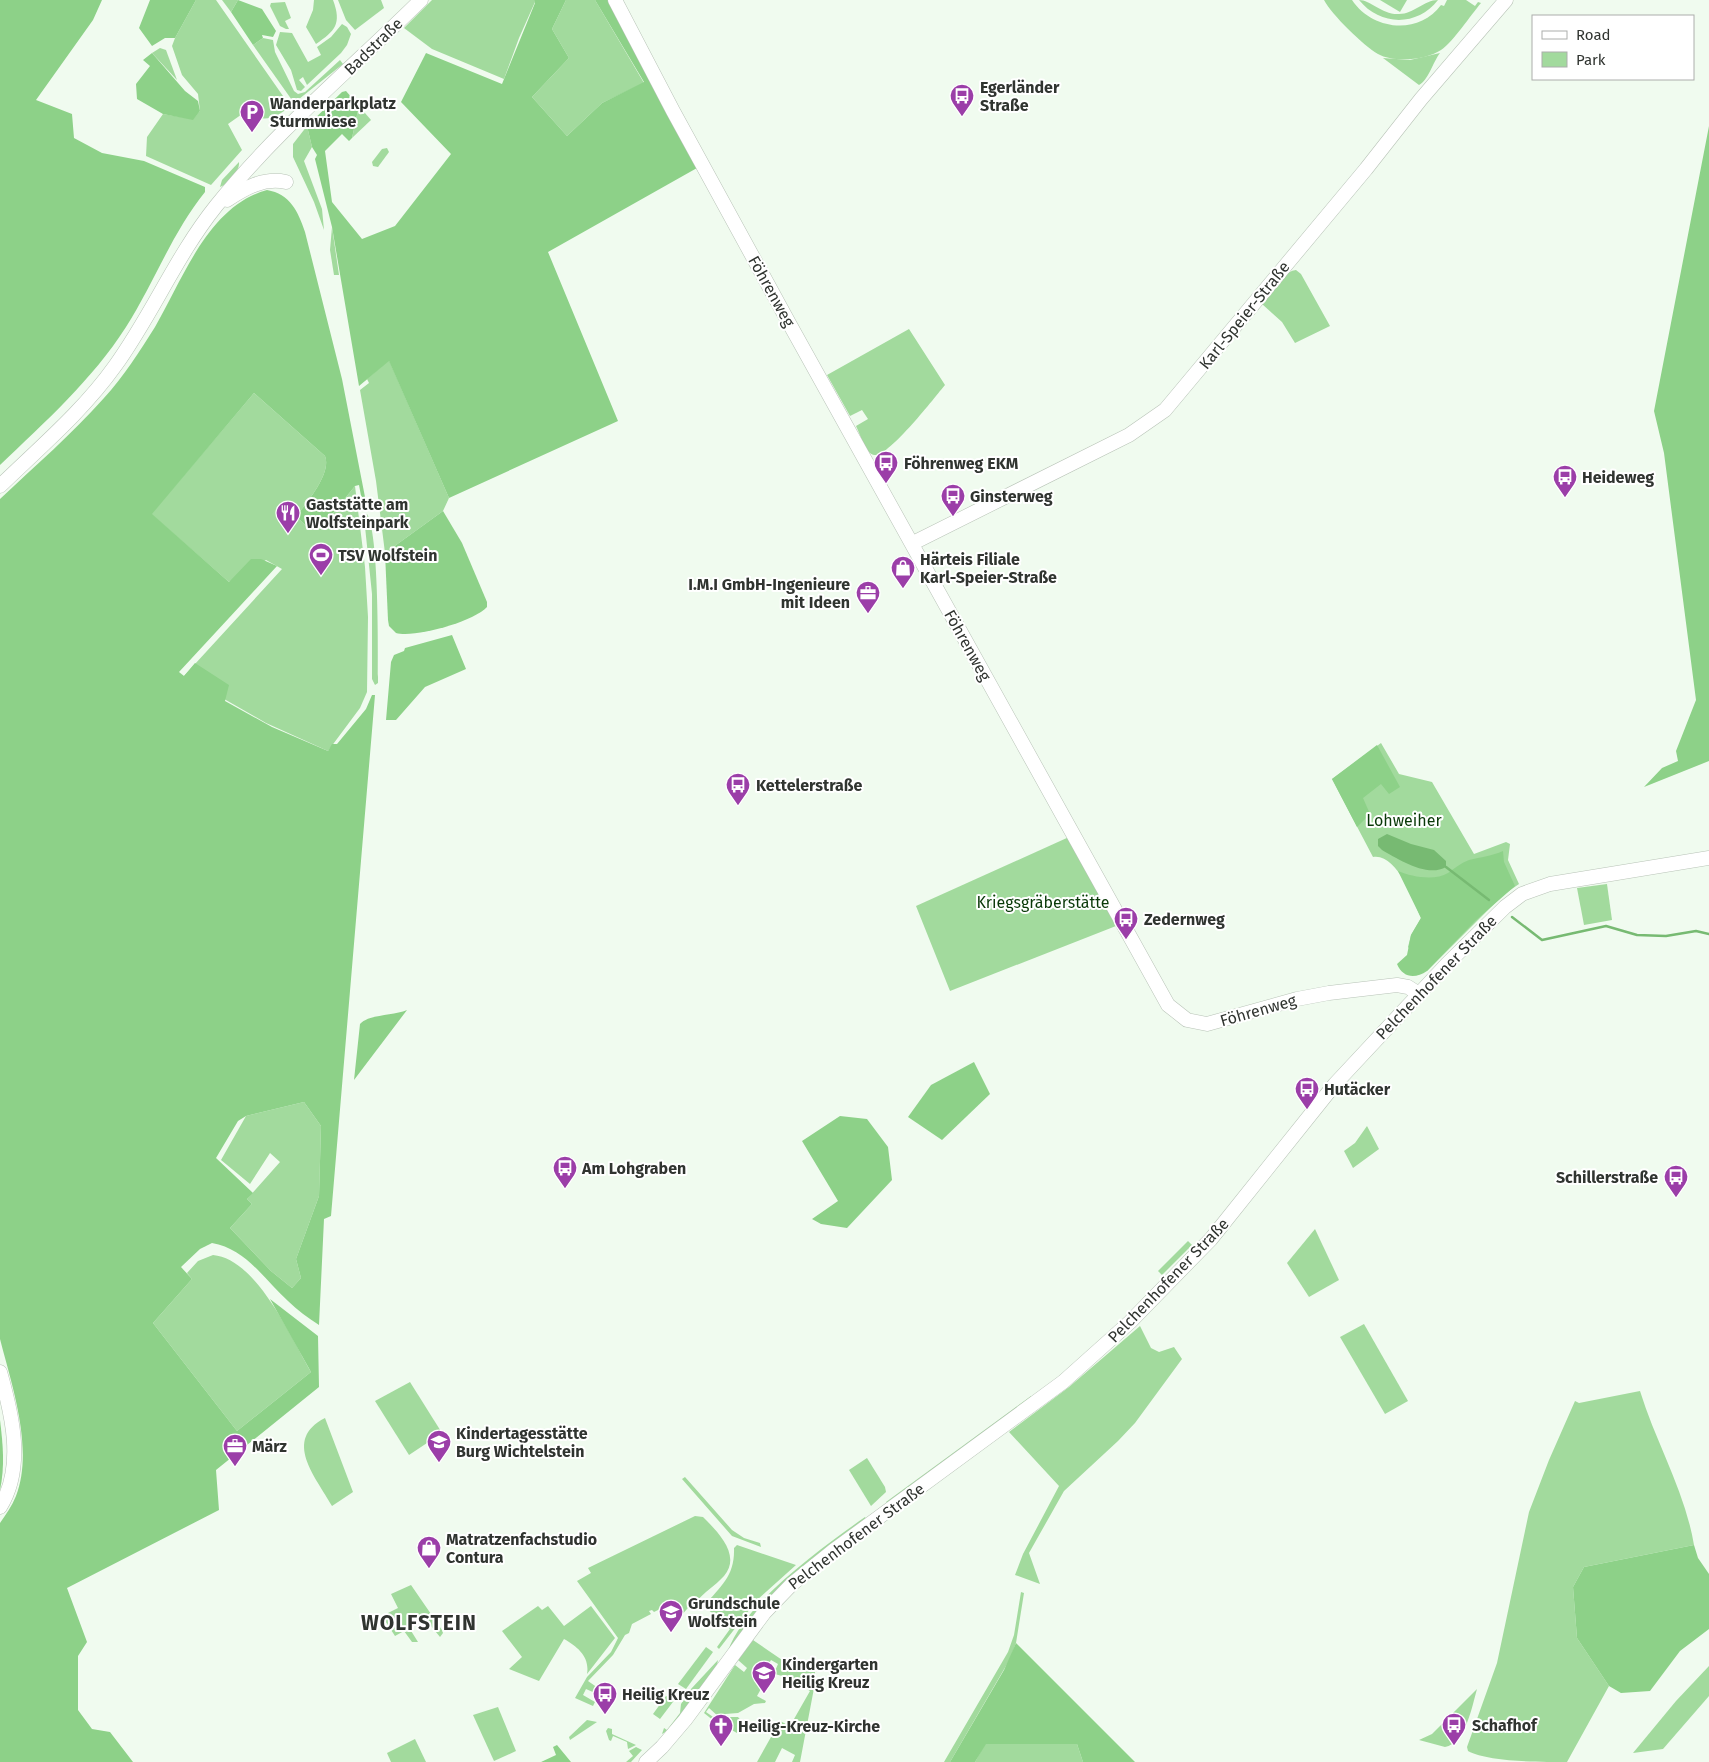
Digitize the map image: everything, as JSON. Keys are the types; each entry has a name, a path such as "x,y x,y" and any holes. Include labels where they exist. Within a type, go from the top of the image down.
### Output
{"main road":[{"name":"Badstraße","path":"211,213 261,156 421,0"},
{"name":"Föhrenweg","path":"615,0 714,187 1172,1010 1187,1020 1207,1024 1274,1005 1329,993 1397,985 1410,988 1419,994"},
{"name":"Karl-Speier-Straße","path":"913,544 1129,435 1165,410 1366,169 1421,99 1506,0"},
{"path":"0,486 80,407 113,368 131,344 193,237 211,213 229,198 248,188 268,180 286,182"},
{"name":"Pelchenhofener Straße","path":"646,1762 680,1726 764,1613 792,1584 833,1550 1062,1382 1141,1312 1210,1239 1327,1092 1419,994 1505,907 1532,889 1563,881 1709,858"},
{"path":"0,1372 10,1420 14,1460 10,1487 0,1507"}],"green space":[{"path":"196,0 216,0 290,106 280,114 269,118 258,118 245,112 228,124 242,150 211,185 146,156 147,137 163,114 193,119 200,111 198,94 182,75 172,46"},
{"path":"222,0 238,0 231,12"},
{"path":"314,0 333,0 337,15 337,21 332,31 316,44 306,27 313,10"},
{"path":"338,0 381,0 384,8 355,30 346,20"},
{"path":"432,0 534,0 535,2 504,79 432,49 404,28"},
{"path":"566,0 595,0 644,83 602,103 567,136 532,97 569,58 552,29"},
{"path":"1324,0 1352,0 1371,18 1395,25 1408,25 1420,22 1441,5 1444,6 1447,0 1466,0 1475,6 1478,2 1481,3 1456,35 1441,50 1419,58 1392,59 1378,54 1357,37 1340,21"},
{"path":"1359,0 1368,2 1387,12 1399,14 1438,0 1420,15 1398,20 1377,15"},
{"path":"1380,0 1407,0 1400,12"},
{"path":"285,2 291,18 285,21 289,29 280,26 270,6 271,3"},
{"path":"342,24 347,27 351,34 347,45 307,85 303,77 299,80 305,87 301,91 297,90 291,70 276,45 280,32 292,33 308,62 321,55 317,47 331,37"},
{"path":"263,38 273,40 275,52 294,91 298,94 305,92 340,60 343,64 294,103 253,45"},
{"path":"160,48 166,50 177,80 152,53"},
{"path":"1440,53 1425,80 1419,85 1383,58 1410,60"},
{"path":"359,106 371,120 352,138"},
{"path":"307,126 312,147 304,161 322,209 324,230 314,202 293,157 293,144"},
{"path":"387,148 389,152 378,167 373,166 372,162 382,149"},
{"path":"239,162 238,169 233,177 220,187 222,180"},
{"path":"332,227 339,275 334,275 330,250"},
{"path":"1296,270 1301,274 1330,326 1295,343 1282,322 1262,304 1286,274"},
{"path":"909,329 945,385 890,447 874,455 868,451 856,426 868,419 862,410 850,416 827,375"},
{"path":"389,360 449,498 443,511 385,553 376,481 360,390 369,383 367,379"},
{"name":"TSV Wolfstein","path":"254,393 325,456 325,471 322,479 296,516 310,530 330,517 355,486 365,567 368,617 367,692 360,708 328,751 266,723 184,676 282,569 266,560 229,582 151,514"},
{"path":"367,514 371,525 376,567 378,683 375,685 372,679 372,594 364,517"},
{"name":"Lohweiher","path":"1381,743 1399,774 1432,782 1474,854 1506,842 1510,844 1508,860 1519,884 1503,895 1427,971 1408,947 1411,935 1421,918 1409,890 1390,862 1382,858 1373,857 1332,779"},
{"name":"Kriegsgräberstätte","path":"1069,837 1116,926 950,991 916,906"},
{"path":"1607,884 1612,920 1584,925 1577,888"},
{"path":"304,1102 321,1126 319,1196 296,1259 301,1278 292,1288 271,1271 230,1228 252,1204 247,1199 280,1162 270,1153 250,1184 221,1160 246,1116"},
{"path":"1367,1126 1379,1149 1353,1168 1344,1151 1355,1143"},
{"path":"1315,1229 1339,1280 1309,1297 1287,1263"},
{"path":"1188,1241 1192,1245 1162,1275 1158,1271"},
{"path":"213,1255 229,1260 244,1270 258,1285 283,1321 311,1372 237,1431 153,1323 192,1279 187,1273 198,1261"},
{"path":"1364,1324 1408,1401 1385,1414 1340,1337"},
{"path":"1140,1326 1151,1348 1159,1352 1174,1347 1182,1359 1135,1423 1064,1491 1029,1553 1040,1584 1015,1575 1023,1554 1059,1486 1009,1432 1069,1387"},
{"path":"410,1382 442,1433 409,1455 375,1401"},
{"path":"1640,1391 1684,1505 1694,1545 1584,1567 1573,1587 1577,1638 1609,1686 1567,1762 1501,1759 1477,1755 1468,1751 1467,1747 1497,1663 1529,1512 1575,1401 1579,1403"},
{"path":"1031,1396 1032,1398 888,1504 886,1502"},
{"path":"325,1418 353,1492 332,1506 311,1471 304,1448 306,1437 312,1427"},
{"path":"867,1458 885,1487 886,1492 871,1506 849,1470"},
{"path":"685,1477 732,1530 744,1538 760,1543 761,1547 732,1536 682,1479"},
{"path":"695,1516 703,1517 726,1544 730,1560 729,1568 724,1576 696,1602 694,1601 680,1617 672,1610 662,1608 654,1612 652,1610 649,1611 651,1614 632,1624 629,1633 625,1635 613,1655 588,1681 598,1688 595,1693 586,1689 583,1695 595,1702 593,1706 575,1698 587,1677 611,1652 618,1638 577,1581 591,1573 588,1568"},
{"path":"865,1517 867,1520 728,1651 737,1632 768,1595 808,1560"},
{"path":"737,1545 796,1565 757,1600 719,1649 717,1647 730,1629 704,1606 726,1580 734,1558 734,1548"},
{"path":"411,1585 442,1630 443,1633 440,1637 423,1616 408,1626 418,1642 412,1642 404,1631 395,1636 382,1616 398,1608 391,1594"},
{"path":"1021,1592 1024,1593 1016,1643 1010,1659 950,1762 944,1762 1008,1652 1014,1635"},
{"path":"538,1606 542,1610 548,1606 564,1626 591,1606 615,1638 587,1674 587,1662 582,1653 564,1639 539,1681 509,1669 522,1657 502,1631"},
{"path":"753,1640 788,1664 812,1668 815,1671 815,1683 800,1762 792,1762 795,1755 782,1748 775,1762 757,1762 780,1721 790,1726 810,1691 786,1677 771,1673 772,1669 775,1671 778,1664 771,1660 767,1667 767,1678 757,1696 766,1701 765,1703 754,1704 738,1713 725,1714 720,1718 709,1708 706,1712 716,1719 714,1721 704,1713 735,1665 744,1672 747,1668 738,1660"},
{"path":"706,1647 713,1652 686,1689 678,1684"},
{"path":"718,1660 717,1665 683,1713 668,1730 662,1734 664,1728 667,1730 680,1713 681,1704 691,1689"},
{"path":"1709,1666 1709,1696 1663,1749 1633,1753 1676,1701"},
{"path":"1477,1689 1467,1723 1458,1739 1445,1747 1419,1740 1432,1734"},
{"path":"674,1690 679,1694 660,1719 653,1714 666,1696 668,1697"},
{"path":"498,1707 516,1751 494,1761 473,1715"},
{"path":"728,1717 738,1717 743,1723 737,1733 719,1723"},
{"path":"587,1720 597,1722 570,1740 569,1737"},
{"path":"608,1728 612,1729 612,1734 636,1745 628,1749 627,1742 613,1736 611,1741 609,1740 606,1731"},
{"path":"415,1739 426,1762 391,1762 387,1753"},
{"path":"985,1744 1077,1744 1083,1762 975,1762"},
{"path":"636,1747 642,1750 631,1762 626,1762 633,1756 629,1751"}],"shaded area":[{"path":"0,0 102,0 93,20 36,100 72,114 74,138 102,153 144,161 205,187 205,192 183,224 136,310 113,346 67,400 0,465"},
{"path":"150,0 196,0 175,38 165,38 152,46 139,28"},
{"path":"238,0 262,9 276,31 273,37 262,35 263,38 253,45 231,12"},
{"path":"534,0 566,0 552,29 569,58 532,97 567,136 602,103 644,82 595,0 609,0 697,168 548,252 618,421 449,498 389,361 359,386 332,227 315,159 317,155 312,147 307,126 342,92 346,91 359,106 352,138 349,141 342,134 325,151 332,202 362,239 395,226 451,154 401,102 426,53 502,84 535,3"},
{"path":"152,53 185,91 198,101 200,111 193,120 163,114 137,99 136,84 150,66 143,60"},
{"path":"1709,126 1709,761 1644,787 1662,768 1678,761 1676,751 1696,700 1664,453 1654,411"},
{"path":"267,190 282,195 292,205 302,224 342,379 365,497 362,501 359,485 355,486 330,517 310,530 296,516 322,479 325,471 325,456 254,393 152,514 229,582 251,559 261,559 277,566 179,672 184,676 195,663 229,685 225,701 272,727 328,751 332,744 337,744 366,709 372,695 375,695 331,1216 324,1219 319,1325 291,1304 245,1258 224,1246 212,1243 200,1249 181,1267 192,1279 153,1323 237,1431 311,1372 270,1299 318,1336 319,1387 216,1470 219,1510 67,1588 87,1642 78,1656 78,1710 92,1729 110,1732 133,1762 0,1762 0,1523 16,1496 21,1478 23,1458 22,1438 15,1397 0,1339 0,499 66,437 111,390 131,364 155,327 199,246 229,211 246,199","holes":["304,1102 321,1126 319,1196 296,1259 301,1278 292,1288 271,1271 230,1228 252,1204 247,1199 253,1193 216,1158 238,1121 246,1116"]},
{"path":"443,511 462,543 487,602 487,607 470,618 443,628 416,633 396,633 389,626 388,620 385,553"},
{"path":"452,635 466,669 425,687 396,720 386,720 391,662 394,655 404,651 405,648"},
{"path":"1377,745 1400,787 1389,794 1381,784 1363,798 1370,814 1357,827 1332,779"},
{"name":"Lohweiher","path":"1387,834 1411,844 1434,850 1446,861 1446,867 1438,870 1422,869 1396,858 1378,846 1378,839"},
{"path":"1503,851 1504,862 1515,886 1475,921 1427,971 1414,976 1403,972 1397,964 1407,955 1411,935 1421,918 1398,871 1410,875 1437,877 1448,873 1469,860"},
{"path":"407,1010 354,1080 360,1024 369,1018"},
{"path":"974,1062 990,1094 942,1140 908,1117 931,1085"},
{"path":"840,1116 867,1119 888,1147 892,1180 847,1228 821,1224 812,1219 838,1201 802,1141"},
{"path":"0,1420 3,1472 0,1490"},
{"path":"1694,1545 1698,1558 1709,1574 1709,1629 1680,1651 1650,1691 1621,1693 1609,1686 1577,1638 1573,1587 1584,1567"},
{"path":"1016,1643 1135,1762 1083,1762 1077,1744 986,1744 975,1762 950,1762 1004,1670"},
{"path":"557,1745 571,1762 541,1762 556,1755 553,1747"}],"waterway":[{"path":"1446,867 1489,900"},
{"path":"1512,917 1542,940 1606,926 1637,935 1666,936 1696,931 1709,934"}],"place":[{"name":"Egerländer Straße","path":"962,117"},
{"name":"Wanderparkplatz Sturmwiese","path":"252,133"},
{"name":"Föhrenweg EKM","path":"886,484"},
{"name":"Heideweg","path":"1565,498"},
{"name":"Ginsterweg","path":"953,517"},
{"name":"Gaststätte am Wolfsteinpark","path":"288,534"},
{"name":"TSV Wolfstein","path":"321,576"},
{"name":"Härteis Filiale Karl-Speier-Straße","path":"903,589"},
{"name":"I.M.I GmbH-Ingenieure mit Ideen","path":"868,614"},
{"name":"Kettelerstraße","path":"738,806"},
{"name":"Zedernweg","path":"1126,940"},
{"name":"Hutäcker","path":"1307,1110"},
{"name":"Am Lohgraben","path":"565,1189"},
{"name":"Schillerstraße","path":"1676,1198"},
{"name":"Kindertagesstätte Burg Wichtelstein","path":"439,1463"},
{"name":"März","path":"235,1467"},
{"name":"Matratzenfachstudio Contura","path":"429,1569"},
{"name":"Grundschule Wolfstein","path":"671,1633"},
{"name":"Kindergarten Heilig Kreuz","path":"764,1694"},
{"name":"Heilig Kreuz","path":"605,1715"},
{"name":"Schafhof","path":"1454,1746"},
{"name":"Heilig-Kreuz-Kirche","path":"721,1747"}],"district":[{"name":"WOLFSTEIN","path":"419,1623"}]}
